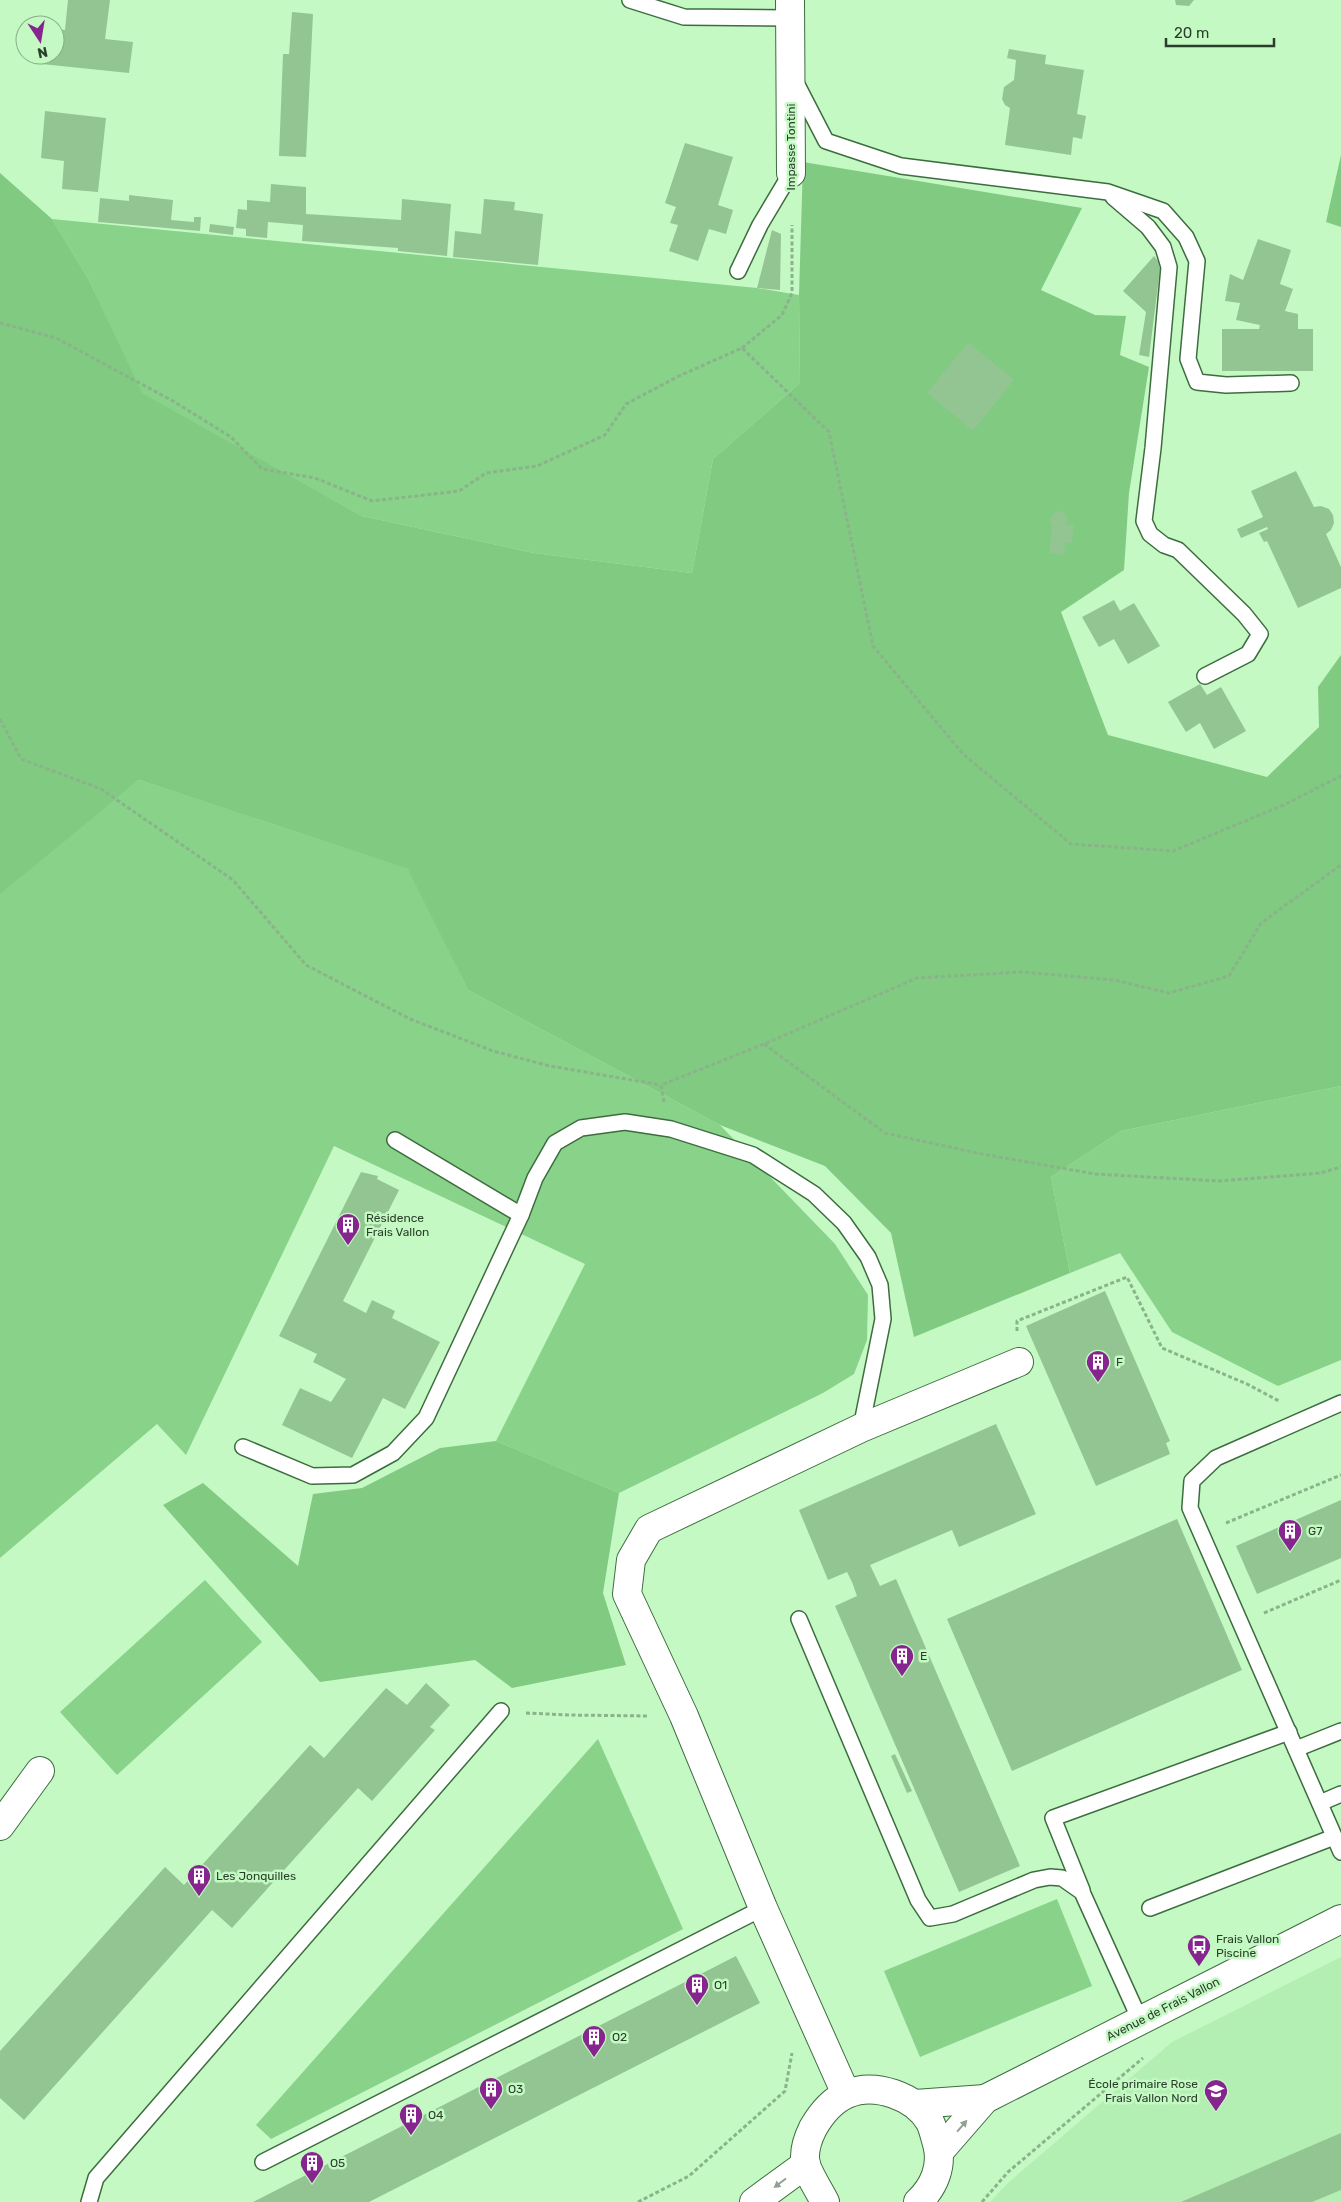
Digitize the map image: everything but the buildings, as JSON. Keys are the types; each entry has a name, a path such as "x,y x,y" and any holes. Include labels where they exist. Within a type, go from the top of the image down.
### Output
{"street":[{"name":"Impasse Tontini","path":"790,9 791,173"},
{"path":"846,2094 763,1908 684,1716 627,1594 631,1560 649,1529 861,1428 1018,1362"},
{"path":"0,1826 40,1771"},
{"name":"Avenue de Frais Vallon","path":"939,2152 985,2099 1341,1918"},
{"path":"825,2202 806,2164 808,2138 823,2111 846,2094 861,2090 893,2093 915,2104 930,2123 939,2152 937,2174 925,2199"},
{"name":"Avenue de Frais Vallon","path":"915,2104 985,2099"},
{"path":"754,2202 806,2164"}],"lane":[{"path":"630,0 684,18 790,9"},
{"path":"791,73 826,141 901,166 1108,192 1163,211 1186,237 1197,261 1188,359 1197,382 1226,385 1291,383"},
{"path":"738,270 760,225 791,173"},
{"path":"1108,192 1148,227 1163,247 1168,267 1153,448 1144,521 1150,534 1164,545 1178,550 1244,614 1260,634 1248,654 1205,676"},
{"path":"243,1447 312,1476 353,1475 393,1453 426,1418 521,1215 535,1178 555,1143 581,1128 625,1122 671,1129 753,1156 814,1194 844,1223 868,1257 880,1285 884,1319 861,1428"},
{"path":"395,1140 521,1215"},
{"path":"1341,1403 1216,1458 1192,1481 1190,1508 1341,1852"},
{"path":"799,1619 918,1900 930,1918 953,1914 1034,1880 1050,1876 1062,1878 1082,1892"},
{"path":"89,2202 96,2178 501,1711"},
{"path":"1296,1749 1341,1731"},
{"path":"1140,2020 1082,1892 1053,1818 1288,1732"},
{"path":"1320,1803 1341,1794"},
{"path":"1150,1908 1334,1837"},
{"path":"263,2162 763,1908"}],"path":[{"path":"0,324 56,338 173,401 231,437 262,468 315,478 372,501 459,491 486,474 537,466 605,435 626,404 679,376 742,348 782,316 792,293 792,223"},
{"path":"742,348 829,432 874,646 963,754 1071,844 1173,851 1284,806 1341,776"},
{"path":"0,719 21,759 101,789 233,880 306,965 410,1019 493,1051 550,1066 661,1085 764,1044 917,978 1022,972 1114,980 1169,993 1229,976 1261,923 1341,865"},
{"path":"764,1044 885,1133 962,1150 1095,1174 1220,1181 1320,1173 1341,1167"},
{"path":"661,1085 671,1129"},
{"path":"1018,1362 1017,1322 1127,1277 1162,1348 1246,1384"},
{"path":"1201,1533 1341,1475"},
{"path":"1240,1623 1341,1580"},
{"path":"501,1711 568,1716 684,1716"},
{"path":"638,2202 689,2176 785,2091 792,2051"},
{"path":"982,2202 1008,2172 1144,2057"}],"shaded area":[{"path":"1341,155 1341,227 1326,222"},
{"path":"803,162 1082,208 1041,290 1095,315 1126,316 1120,355 1149,367 1129,493 1124,570 1061,612 1108,735 1267,777 1319,727 1318,687 1341,655 1341,1086 1121,1131 1051,1177 1070,1273 914,1337 891,1233 825,1166 720,1125 468,990 408,869 139,780 0,894 0,173 52,219 89,280 142,393 362,516 534,553 692,573 713,459 800,383 799,295"},
{"path":"52,219 757,288 799,295 800,383 713,459 692,573 534,553 362,516 141,393 89,280"},
{"path":"139,780 409,869 468,990 720,1125 835,1244 868,1295 867,1340 854,1374 823,1393 619,1493 496,1441 585,1264 334,1146 186,1455 157,1424 0,1558 0,892"},
{"path":"1341,1086 1341,1360 1278,1386 1172,1332 1120,1253 1070,1273 1051,1177 1121,1131"},
{"path":"496,1441 619,1493 603,1593 626,1665 512,1688 475,1660 320,1682 163,1505 203,1483 298,1566 313,1494 362,1488 440,1448"},
{"path":"205,1580 262,1642 117,1775 60,1712"},
{"path":"598,1739 683,1929 271,2139 256,2125"},
{"path":"1057,1899 1092,1986 920,2057 884,1971"},
{"name":"École primaire Rose Frais Vallon Nord","path":"1341,1957 1341,2202 990,2202 1008,2183 1172,2042"}],"place":[{"name":"Résidence Frais Vallon","path":"348,1246"},
{"name":"F","path":"1098,1383"},
{"name":"G7","path":"1290,1552"},
{"name":"E","path":"902,1677"},
{"name":"Les Jonquilles","path":"199,1897"},
{"name":"Frais Vallon Piscine","path":"1199,1967"},
{"name":"O1","path":"697,2006"},
{"name":"O2","path":"594,2058"},
{"name":"O3","path":"491,2110"},
{"name":"École primaire Rose Frais Vallon Nord","path":"1216,2112"},
{"name":"O4","path":"411,2136"},
{"name":"O5","path":"312,2184"}]}
